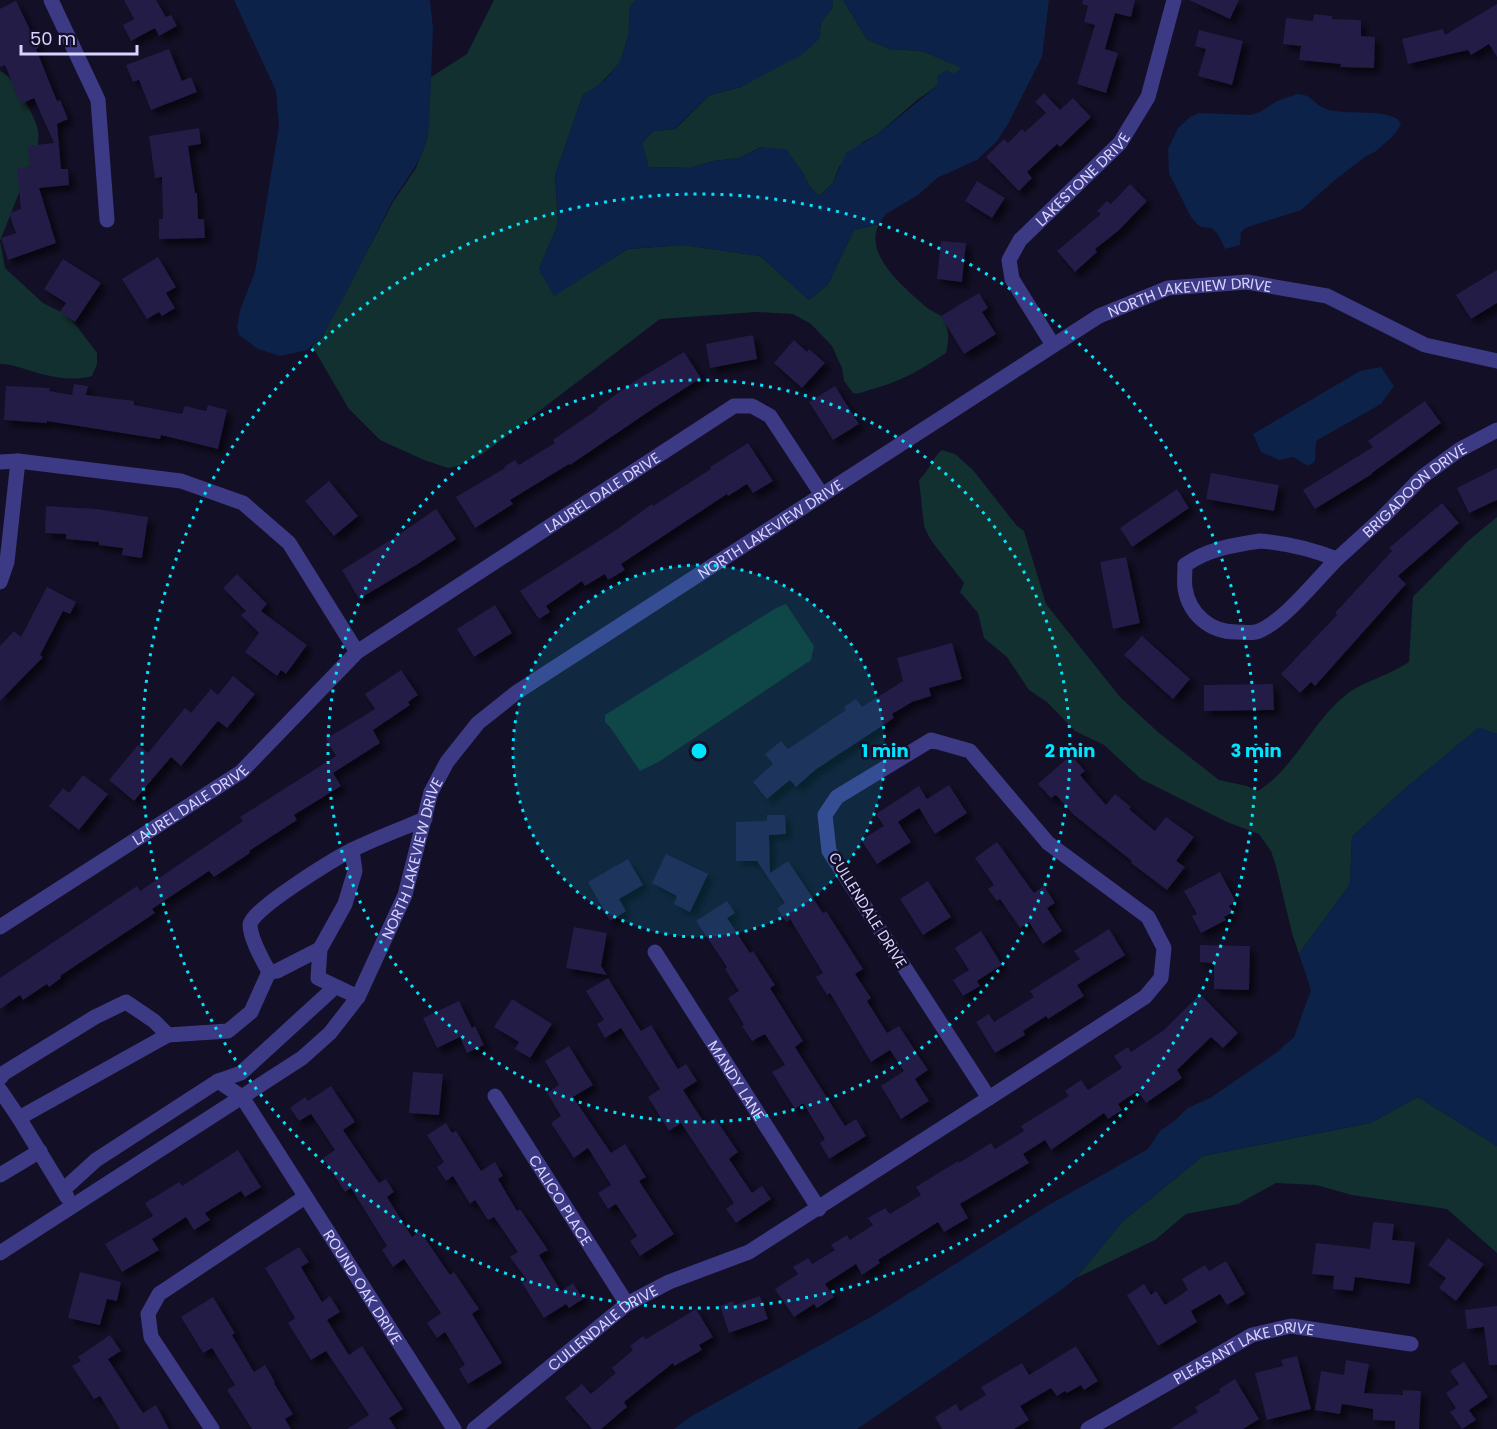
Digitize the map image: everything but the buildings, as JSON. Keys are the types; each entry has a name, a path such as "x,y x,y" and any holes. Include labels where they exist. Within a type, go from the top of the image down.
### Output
{"street":[{"path":"51,0 98,100 107,220"},
{"name":"LAKESTONE DRIVE","path":"1053,345 1012,279 1009,260 1020,240 1120,143 1148,97 1174,0"},
{"name":"NORTH LAKEVIEW DRIVE","path":"0,1253 302,1058 330,1033 358,997 405,895 432,792 447,762 478,723 517,692 1099,316 1168,288 1247,282 1327,296 1425,345 1497,361"},
{"name":"LAUREL DALE DRIVE","path":"0,927 241,772 357,652 734,406 752,406 771,416 822,495"},
{"name":"BRIGADOON DRIVE","path":"1337,559 1313,549 1283,543 1260,541 1229,545 1198,555 1185,565 1185,588 1189,603 1205,624 1215,630 1228,632 1258,632 1297,602 1337,559 1422,477 1459,450 1497,430"},
{"path":"0,462 18,461 181,481 243,503 289,543 357,652"},
{"path":"0,582 7,562 18,461"},
{"name":"CULLENDALE DRIVE","path":"474,1429 627,1304 669,1281 750,1252 1145,998 1161,978 1164,948 1148,917 1048,843 970,752 932,740 837,797 825,815 829,851 989,1098"},
{"path":"20,1118 168,1035 228,1031 251,1012 269,972 253,936 250,925 252,918 267,904 352,850 424,819"},
{"path":"352,850 355,871 345,903 320,949 318,978 358,997"},
{"path":"269,972 277,971 320,949"},
{"name":"MANDY LANE","path":"655,952 819,1209"},
{"path":"63,1190 96,1160 218,1081 241,1073 335,987"},
{"path":"0,1078 4,1073 95,1017 126,1002 154,1020 168,1035"},
{"path":"218,1081 242,1097"},
{"path":"0,1090 20,1118 72,1207"},
{"name":"CALICO PLACE","path":"495,1096 627,1304"},
{"name":"ROUND OAK DRIVE","path":"242,1097 454,1429"},
{"path":"0,1175 40,1151"},
{"path":"212,1429 152,1337 148,1314 159,1294 305,1197"},
{"name":"PLEASANT LAKE DRIVE","path":"1088,1429 1252,1335 1291,1326 1411,1344"}],"green space":[{"path":"494,0 636,0 630,7 629,33 620,63 598,86 583,95 555,175 558,224 539,269 554,295 628,249 683,245 760,256 809,300 828,284 854,230 879,224 876,236 881,259 898,281 928,308 942,317 948,335 946,353 899,380 861,393 853,393 844,381 842,368 832,346 811,324 793,314 757,312 660,319 484,453 458,466 448,468 424,460 380,440 349,409 312,346 322,337 393,202 416,168 427,139 431,77 467,54"},
{"path":"833,0 843,0 867,39 890,49 922,51 963,68 917,100 878,134 863,142 839,167 833,183 819,196 809,186 802,171 761,147 739,158 713,161 690,168 648,167 642,143 653,131 675,129 710,95 741,87 819,39 821,22 832,8"},
{"path":"0,71 11,80 29,107 38,131 38,145 0,241"},
{"path":"0,241 5,268 43,303 69,316 97,353 97,364 92,376 58,377 0,364"},
{"path":"942,450 955,454 973,470 1017,526 1024,531 1046,604 1120,697 1159,733 1219,780 1247,786 1258,791 1283,770 1324,717 1347,694 1409,662 1413,597 1468,541 1497,517 1497,734 1479,728 1402,791 1352,837 1350,884 1299,954 1271,851 1259,834 1227,822 1141,779 1104,745 1075,731 1047,702 1029,690 1007,657 984,638 978,613 960,592 964,583 930,539 924,526 919,480"},
{"path":"786,604 814,646 811,660 660,761 640,771 605,722 605,715 776,608"},
{"path":"1418,1097 1497,1146 1497,1253 1447,1209 1352,1195 1316,1185 1276,1183 1238,1204 1186,1214 1155,1240 1076,1278 1122,1222 1203,1156 1370,1123"}],"water":[{"path":"234,0 430,0 433,28 429,126 424,149 391,204 322,337 307,350 280,356 258,349 239,335 237,327 240,310 255,272 279,126 276,91"},
{"path":"636,0 833,0 832,8 821,23 819,39 803,54 741,87 710,95 674,129 653,131 642,143 649,167 690,168 713,161 739,158 762,147 786,149 802,171 809,186 819,196 833,183 846,153 878,134 937,86 938,75 947,70 953,74 962,68 922,51 890,49 867,39 843,0 1049,0 1042,57 997,141 977,160 937,178 918,195 886,214 879,224 854,230 828,284 809,300 760,256 683,245 628,249 554,296 539,269 558,224 555,175 583,95 607,78 621,59 628,36 630,7"},
{"path":"1297,94 1307,96 1326,109 1381,114 1398,119 1401,125 1392,137 1376,151 1336,179 1301,210 1245,228 1241,232 1240,245 1225,249 1218,234 1211,228 1201,227 1191,217 1169,173 1168,149 1178,128 1190,117 1199,113 1251,115 1277,101"},
{"path":"1381,367 1394,386 1381,404 1316,441 1315,461 1308,466 1293,457 1279,460 1261,452 1253,434 1360,371"},
{"path":"1479,727 1497,734 1497,1146 1418,1097 1370,1123 1203,1156 1122,1222 1076,1278 1064,1288 857,1429 674,1429 690,1417 871,1317 1047,1206 1148,1149 1160,1131 1188,1108 1210,1098 1276,1053 1294,1037 1311,990 1299,954 1350,884 1352,837 1402,791"}]}
